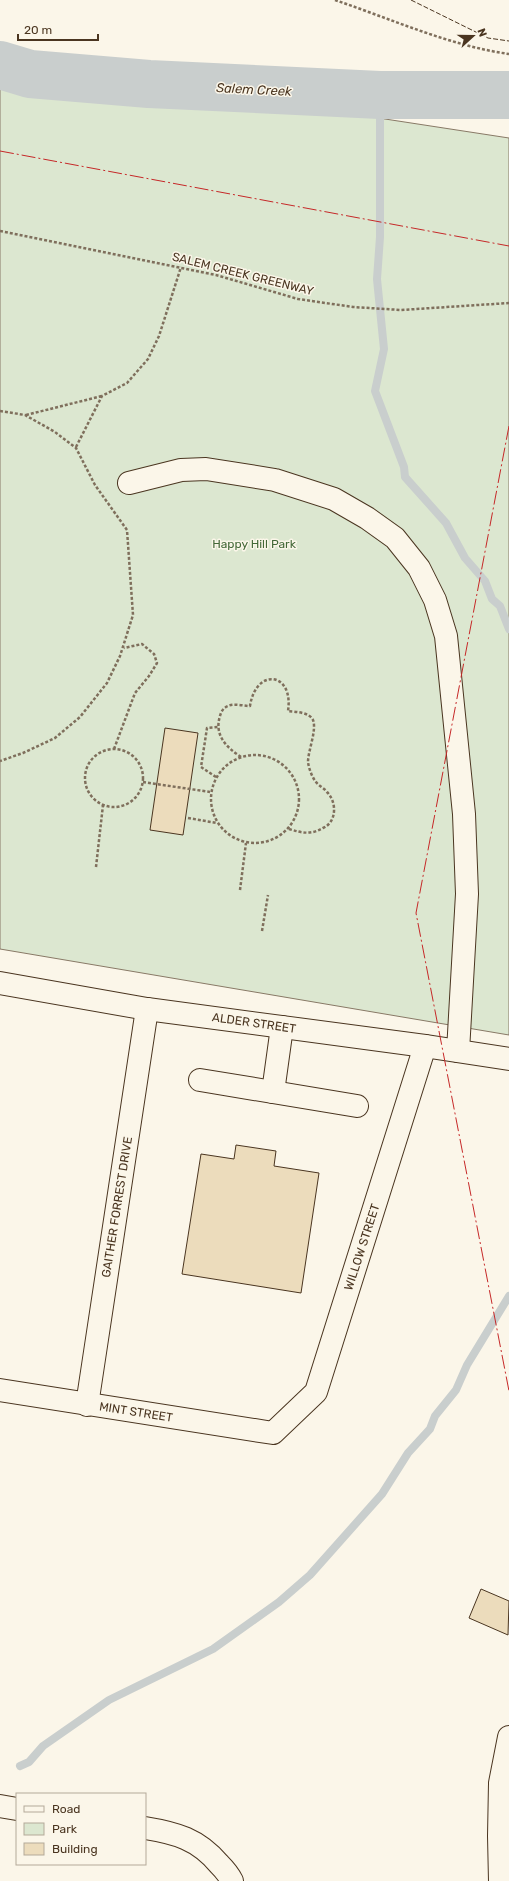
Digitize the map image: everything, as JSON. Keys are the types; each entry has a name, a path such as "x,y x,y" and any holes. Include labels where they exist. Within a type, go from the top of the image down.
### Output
{"street":[{"path":"129,483 181,470 206,469 275,480 334,499 367,518 395,538 420,568 435,600 446,636 464,814 467,894 458,1051"},
{"name":"ALDER STREET","path":"0,983 147,1009 425,1046 509,1059"},
{"name":"GAITHER FORREST DRIVE","path":"87,1405 147,1009"},
{"path":"273,1092 282,1027"},
{"name":"WILLOW STREET","path":"273,1433 316,1392 425,1046"},
{"path":"200,1080 357,1106"},
{"name":"MINT STREET","path":"0,1390 87,1405 273,1433"},
{"path":"500,1881 500,1783 509,1737"},
{"path":"0,1806 16,1809"},
{"path":"146,1828 164,1831 198,1843 211,1854 227,1874"}],"path":[{"path":"335,0 438,36 495,52 509,54"},
{"name":"SALEM CREEK GREENWAY","path":"0,231 181,267 216,275 298,299 353,307 402,310 509,303"},
{"path":"25,415 102,396 127,383 148,359 159,336 181,267"},
{"path":"76,448 102,396"},
{"path":"0,411 25,415 55,432 76,448 95,485 128,530 133,615 123,648 107,682 80,717 55,738 23,753 0,761"},
{"path":"114,749 135,693 149,676 156,663 154,654 142,644 123,648"},
{"path":"241,757 225,745 220,736 218,727 222,711 226,706 250,706 254,689 260,683 268,680 276,680 288,691 288,711 308,715 312,720 314,726 308,762 311,773 316,782 333,800 334,815 328,826 316,832 304,834 288,829"},
{"path":"216,777 201,768 207,728 218,727"},
{"path":"114,749 123,750 132,754 138,761 142,770 143,782 137,796 130,803 112,807 103,805 94,800 88,791 85,782 89,763 104,750 114,749"},
{"path":"250,754 264,755 278,761 290,771 297,785 299,800 296,815 288,829 277,838 262,843 246,843 233,838 217,823 211,804 210,792 216,777 225,766 241,757 250,754"},
{"path":"143,782 210,792"},
{"path":"96,867 103,805"},
{"path":"188,818 217,823"},
{"path":"240,890 246,843"},
{"path":"262,931 268,895"}],"green space":[{"name":"Happy Hill Park","path":"0,60 509,138 509,1035 0,949"}],"building":[{"path":"165,728 198,733 183,835 150,830"},
{"path":"236,1145 276,1151 274,1166 319,1173 301,1293 182,1274 201,1154 234,1159"},
{"path":"481,1589 509,1601 508,1635 469,1618"}],"waterway":[{"name":"Salem Creek","path":"0,65 30,74 149,84 380,95 509,95"},
{"path":"380,95 380,237 377,279 384,349 375,391 404,467 405,477 446,523 465,558 485,581 492,599 500,606 509,629"},
{"path":"20,1766 29,1762 43,1746 109,1700 213,1649 279,1602 310,1575 382,1494 408,1453 430,1429 435,1416 456,1390 467,1365 509,1296"}],"fence":[{"path":"411,0 488,38 509,41"}],"power":[{"path":"0,151 509,246"},
{"path":"509,426 416,913 509,1391"}]}
